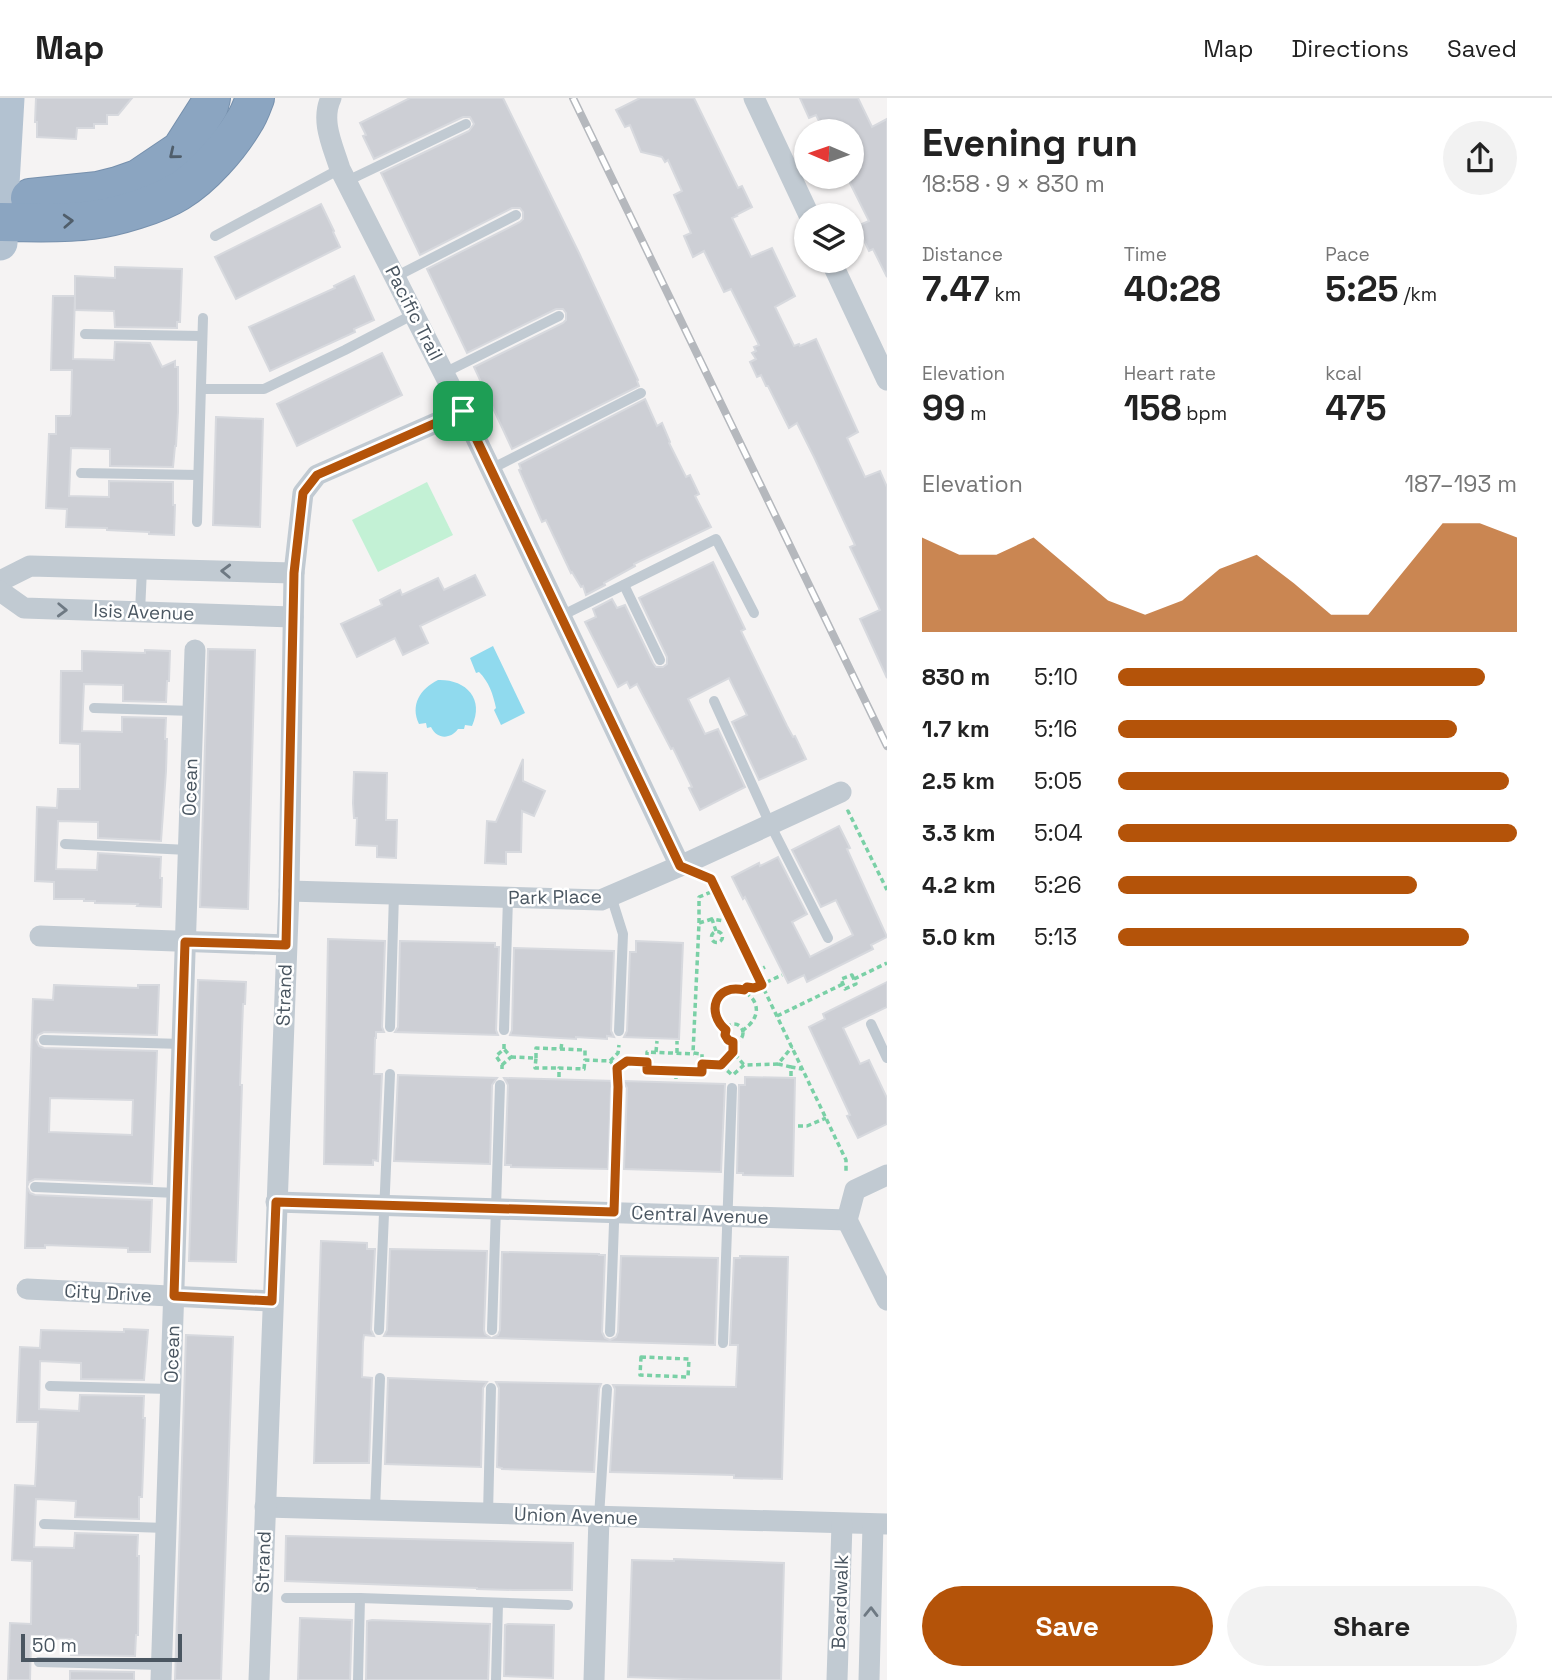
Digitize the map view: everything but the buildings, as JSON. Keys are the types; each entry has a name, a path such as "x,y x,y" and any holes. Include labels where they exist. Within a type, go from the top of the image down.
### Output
{"highway":[{"path":"0,201 98,191 138,178 181,150 209,106 211,98"},
{"path":"1,222 92,220 145,206 178,192 205,170 225,148 245,121 255,98"}],"main road":[{"path":"0,243 7,98"}],"street":[{"name":"Pacific Trail","path":"331,98 328,103 327,128 343,175 463,411 680,866"},
{"path":"754,98 803,203"},
{"path":"837,273 887,380"},
{"name":"Strand","path":"259,1680 289,891 294,573 303,493 317,475 463,411"},
{"path":"0,581 30,566 294,573"},
{"name":"Isis Avenue","path":"0,591 24,608 293,617"},
{"name":"Ocean","path":"161,1672 195,650"},
{"name":"Park Place","path":"289,891 601,900 841,792"},
{"path":"40,936 286,945"},
{"path":"886,1295 847,1220 855,1190 887,1175"},
{"name":"Central Avenue","path":"276,1202 847,1220"},
{"name":"City Drive","path":"27,1289 272,1301"},
{"name":"Union Avenue","path":"265,1507 880,1525"},
{"path":"594,1680 599,1517"},
{"name":"Boardwalk","path":"837,1680 842,1524"},
{"name":"Boardwalk","path":"869,1680 880,1525"}],"lane":[{"path":"215,236 343,175 466,124"},
{"path":"396,277 516,215"},
{"path":"201,388 264,389 414,314"},
{"path":"444,373 559,316"},
{"path":"197,522 203,318"},
{"path":"85,334 202,336"},
{"path":"491,469 641,393"},
{"path":"81,472 198,475"},
{"path":"561,616 716,540 754,613"},
{"path":"140,612 142,569"},
{"path":"624,584 660,660"},
{"path":"714,701 770,824 828,938"},
{"path":"94,708 192,711"},
{"path":"65,844 188,850"},
{"path":"390,1027 394,894"},
{"path":"611,896 623,934 619,1031"},
{"path":"504,1030 508,898"},
{"path":"871,1024 887,1058"},
{"path":"44,1040 182,1044"},
{"path":"379,1331 390,1074"},
{"path":"492,1330 500,1085"},
{"path":"610,1332 618,1087"},
{"path":"723,1343 732,1088"},
{"path":"35,1187 177,1193"},
{"path":"375,1510 380,1378"},
{"path":"50,1386 170,1389"},
{"path":"488,1514 491,1388"},
{"path":"599,1517 607,1389"},
{"path":"44,1524 166,1528"},
{"path":"286,1598 568,1605"},
{"path":"358,1680 360,1598"},
{"path":"496,1680 498,1603"},
{"path":"39,1662 161,1672"}],"path":[{"path":"837,817 848,811 887,890"},
{"path":"680,866 711,879 846,1160 847,1220"},
{"path":"694,1054 699,897 716,890"},
{"path":"699,923 712,919 731,922"},
{"path":"712,919 716,932"},
{"path":"776,1016 843,984 845,989 856,984 854,979 887,963"},
{"path":"755,972 765,967"},
{"path":"744,990 782,975"},
{"path":"726,1030 716,1019 715,1004 723,993 737,989 744,990 755,1000 757,1014 751,1025 742,1031"},
{"path":"734,1024 742,1031 741,1039 733,1042 726,1038 726,1030 734,1024"},
{"path":"504,1030 504,1049 511,1057"},
{"path":"561,1049 562,1041"},
{"path":"656,1052 657,1041"},
{"path":"677,1041 677,1053"},
{"path":"733,1042 733,1052 744,1065"},
{"path":"778,1064 792,1047"},
{"path":"536,1048 585,1050 584,1069 535,1068 536,1058 536,1048"},
{"path":"500,1085 502,1065 496,1056 504,1049"},
{"path":"647,1052 677,1053 702,1054 702,1072 647,1070 647,1052"},
{"path":"721,1065 733,1052"},
{"path":"502,1065 511,1057 536,1058"},
{"path":"585,1060 610,1061 617,1068 618,1087"},
{"path":"617,1068 627,1061 647,1062"},
{"path":"702,1064 721,1065 732,1075 744,1065 778,1064 802,1069"},
{"path":"791,1067 791,1076"},
{"path":"559,1068 559,1077"},
{"path":"676,1071 676,1079"},
{"path":"798,1126 807,1126 825,1118"},
{"path":"640,1357 690,1359 688,1377 640,1375 640,1357"}],"green space":[{"path":"427,482 453,535 378,572 352,520"}],"water":[{"path":"493,646 525,713 501,725 494,710 496,708 490,688 479,672 476,673 470,658"},
{"path":"438,680 464,687 470,692 476,707 472,726 465,725 464,729 458,729 452,735 444,737 431,727 427,728 426,723 419,724 416,717 418,698"}],"railway":[{"path":"573,98 887,746"}],"route":[{"path":"463,411 680,866 711,879 762,985 744,990 730,989 718,998 714,1012 716,1019 726,1030 728,1040 733,1042 733,1052 721,1065 702,1064 702,1072 647,1070 647,1062 627,1061 617,1068 614,1212 276,1202 272,1301 174,1296 185,942 286,945 294,573 303,493 317,475 463,411"}]}
